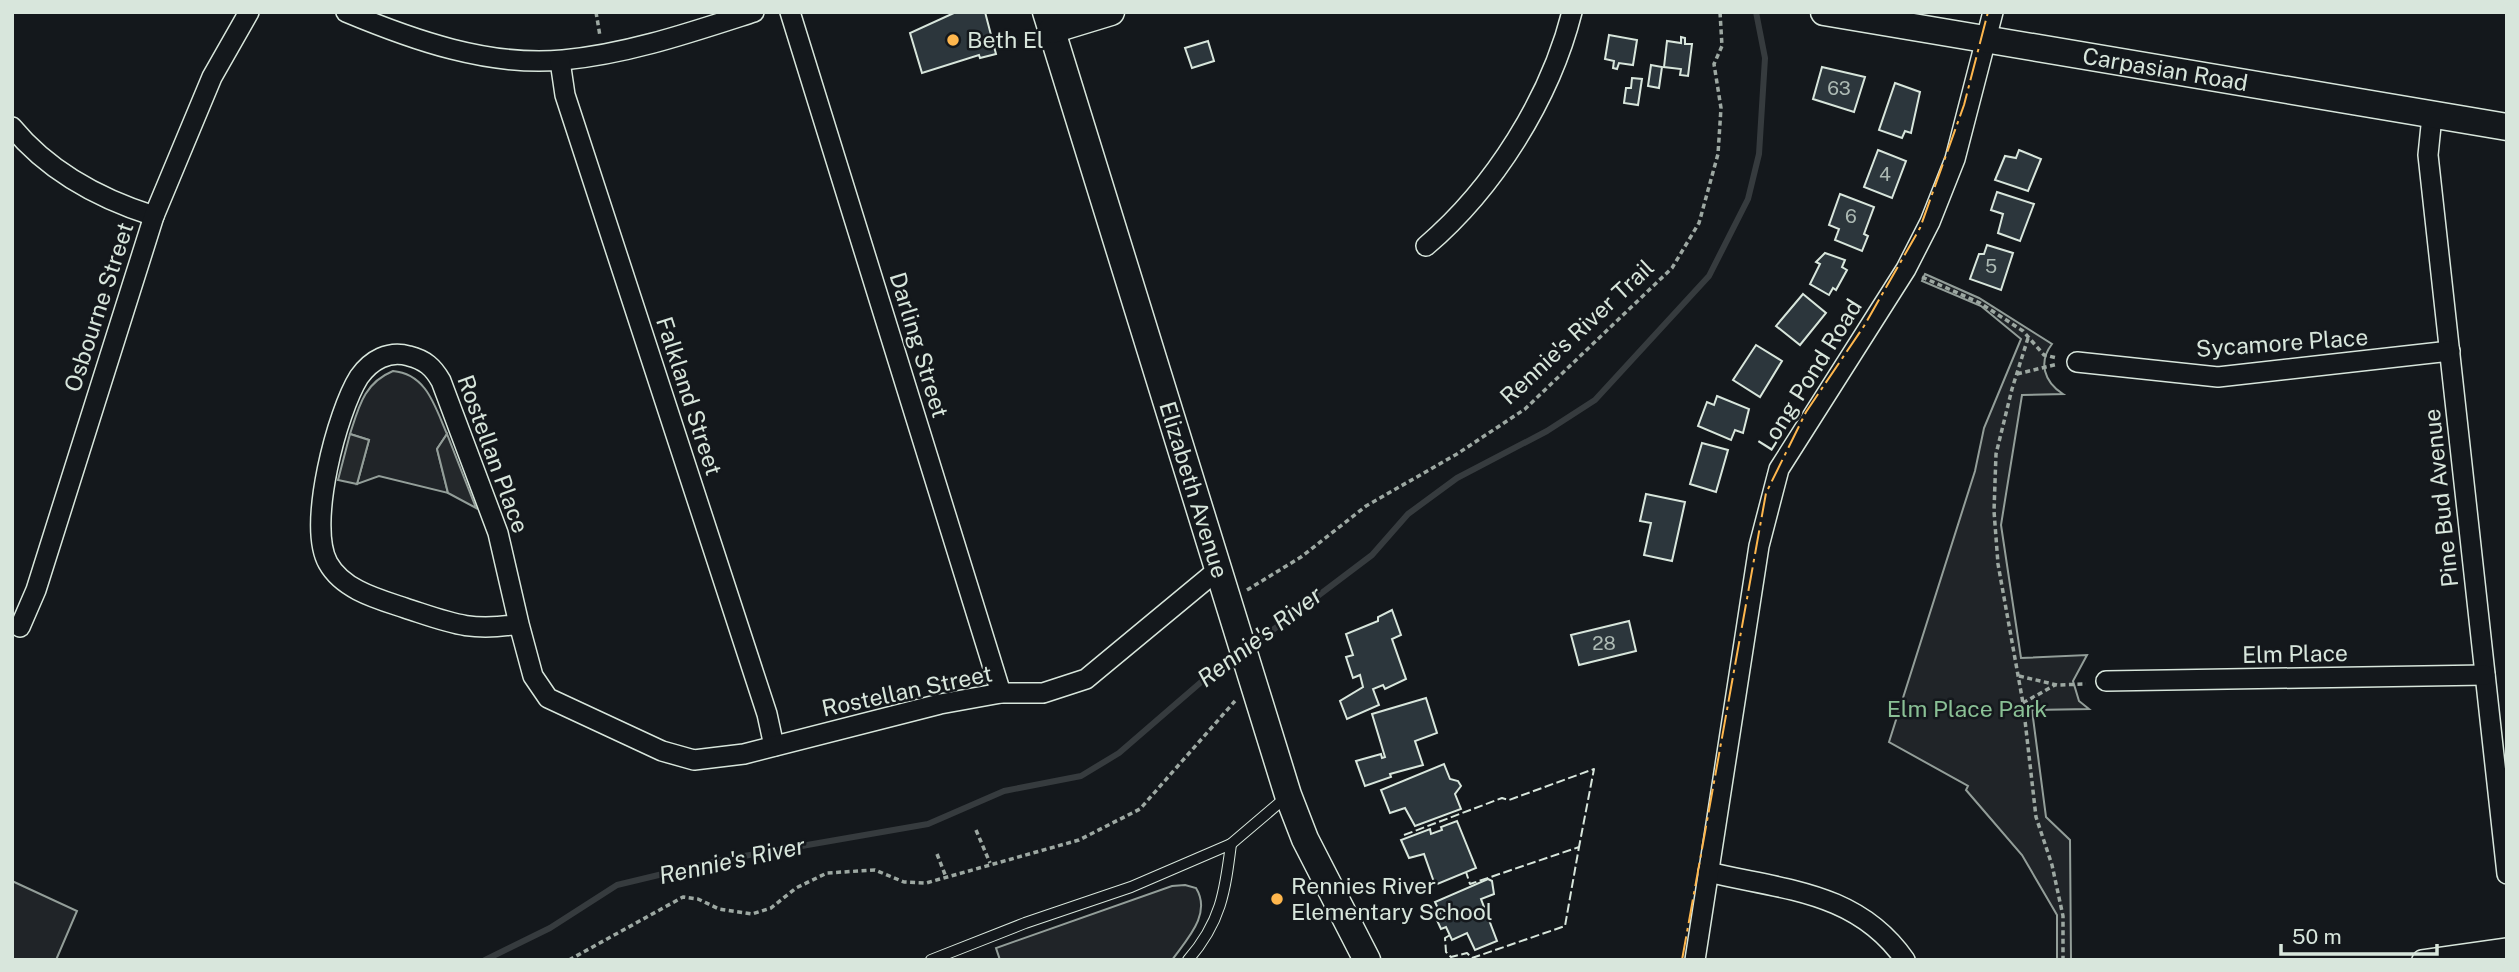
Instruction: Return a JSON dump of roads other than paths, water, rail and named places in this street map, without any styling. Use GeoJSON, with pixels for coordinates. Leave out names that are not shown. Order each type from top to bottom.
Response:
{"type":"FeatureCollection","features":[{"type":"Feature","properties":{"kind":"main road"},"geometry":{"type":"LineString","coordinates":[[1049,21],[1111,12]]}},
{"type":"Feature","properties":{"kind":"main road","name":"Carpasian Road"},"geometry":{"type":"LineString","coordinates":[[1824,12],[2432,117],[2507,127]]}},
{"type":"Feature","properties":{"kind":"main road","name":"Elizabeth Avenue"},"geometry":{"type":"LineString","coordinates":[[1049,21],[1289,795],[1305,839],[1367,960]]}},
{"type":"Feature","properties":{"kind":"street","name":"Osbourne Street"},"geometry":{"type":"LineString","coordinates":[[20,627],[36,590],[154,216],[212,77],[249,12]]}},
{"type":"Feature","properties":{"kind":"street"},"geometry":{"type":"LineString","coordinates":[[346,12],[397,34],[435,45],[520,60],[561,61],[667,39],[754,12]]}},
{"type":"Feature","properties":{"kind":"street","name":"Darling Street"},"geometry":{"type":"LineString","coordinates":[[790,12],[1002,693]]}},
{"type":"Feature","properties":{"kind":"street"},"geometry":{"type":"LineString","coordinates":[[1426,246],[1456,220],[1511,144],[1546,82],[1572,12]]}},
{"type":"Feature","properties":{"kind":"street","name":"Long Pond Road"},"geometry":{"type":"LineString","coordinates":[[1695,960],[1759,546],[1779,469],[1906,269],[1930,222],[1955,159],[1993,12]]}},
{"type":"Feature","properties":{"kind":"street","name":"Falkland Street"},"geometry":{"type":"LineString","coordinates":[[561,61],[565,95],[767,714],[774,746]]}},
{"type":"Feature","properties":{"kind":"street","name":"Pine Bud Avenue"},"geometry":{"type":"LineString","coordinates":[[2432,117],[2428,155],[2507,874]]}},
{"type":"Feature","properties":{"kind":"street"},"geometry":{"type":"LineString","coordinates":[[12,127],[28,146],[66,176],[115,202],[154,216]]}},
{"type":"Feature","properties":{"kind":"street","name":"Sycamore Place"},"geometry":{"type":"LineString","coordinates":[[2077,362],[2218,377],[2450,351]]}},
{"type":"Feature","properties":{"kind":"street","name":"Rostellan Place"},"geometry":{"type":"LineString","coordinates":[[519,624],[487,629],[466,628],[440,620],[357,590],[328,562],[321,515],[342,414],[359,377],[373,362],[388,354],[419,358],[432,367],[441,381],[494,520],[519,624],[538,688],[564,707],[662,751],[694,760],[718,760],[774,746]]}},
{"type":"Feature","properties":{"kind":"street","name":"Rostellan Street"},"geometry":{"type":"LineString","coordinates":[[774,746],[940,704],[1002,693],[1043,693],[1086,679],[1220,568]]}},
{"type":"Feature","properties":{"kind":"street","name":"Elm Place"},"geometry":{"type":"LineString","coordinates":[[2106,681],[2485,675]]}},
{"type":"Feature","properties":{"kind":"street"},"geometry":{"type":"LineString","coordinates":[[1708,872],[1848,907],[1889,939],[1905,960]]}},
{"type":"Feature","properties":{"kind":"street"},"geometry":{"type":"LineString","coordinates":[[2422,960],[2507,948]]}},
{"type":"Feature","properties":{"kind":"lane"},"geometry":{"type":"LineString","coordinates":[[931,960],[1131,887],[1231,844],[1289,795]]}},
{"type":"Feature","properties":{"kind":"lane"},"geometry":{"type":"LineString","coordinates":[[1188,960],[1205,941],[1223,902],[1231,844]]}},
{"type":"Feature","properties":{"kind":"waterway","name":"Rennie's River"},"geometry":{"type":"LineString","coordinates":[[1249,643],[1270,632],[1372,555],[1408,514],[1457,478],[1547,431],[1595,400],[1709,276],[1748,199],[1759,154],[1765,58],[1756,12]]}},
{"type":"Feature","properties":{"kind":"waterway","name":"Rennie's River"},"geometry":{"type":"LineString","coordinates":[[485,960],[550,928],[617,885],[721,860],[928,824],[1004,791],[1081,776],[1119,753],[1237,651]]}},
{"type":"Feature","properties":{"kind":"place","name":"Beth El"},"geometry":{"type":"Point","coordinates":[953,40]}},
{"type":"Feature","properties":{"kind":"place","name":"Rennies River Elementary School"},"geometry":{"type":"Point","coordinates":[1277,899]}},
{"type":"Feature","properties":{"kind":"park label","name":"Elm Place Park"},"geometry":{"type":"Point","coordinates":[1967,709]}}]}
